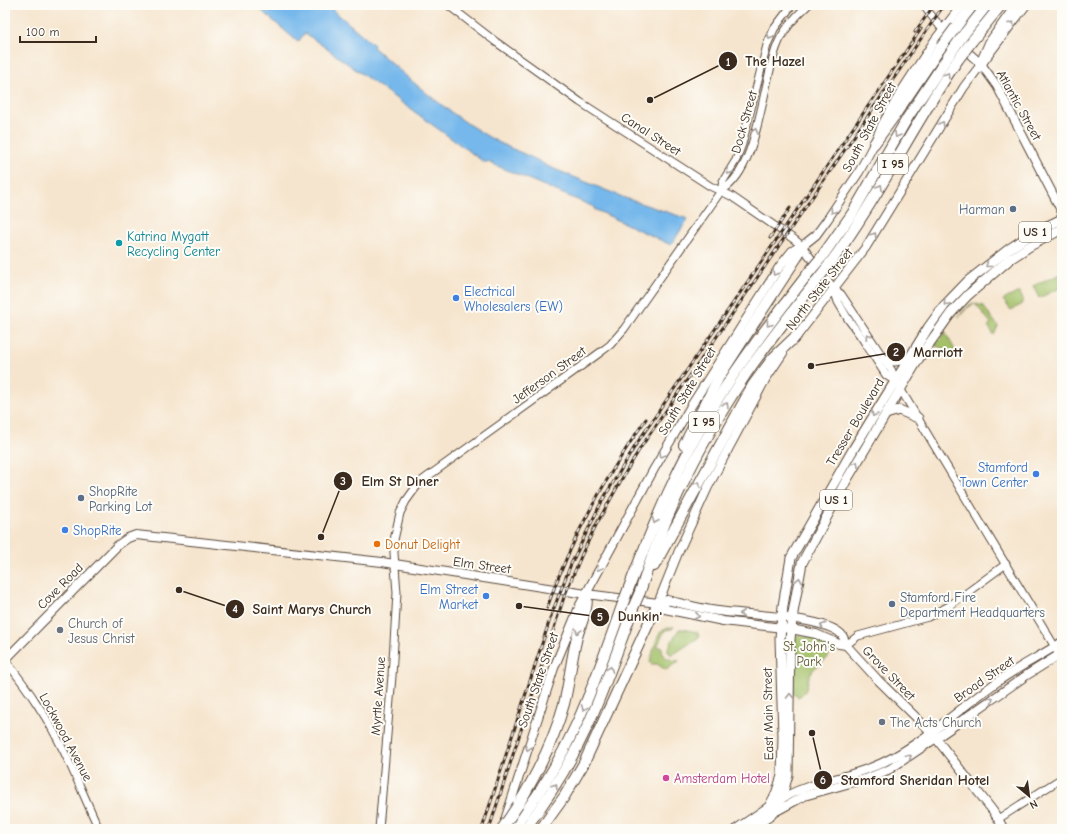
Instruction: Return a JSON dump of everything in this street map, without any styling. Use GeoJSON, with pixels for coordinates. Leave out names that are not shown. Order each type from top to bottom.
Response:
{"type":"FeatureCollection","features":[{"type":"Feature","properties":{"kind":"highway"},"geometry":{"type":"LineString","coordinates":[[874,144],[941,47],[973,5]]}},
{"type":"Feature","properties":{"kind":"highway","name":"I 95"},"geometry":{"type":"LineString","coordinates":[[512,829],[556,765],[576,727],[593,688],[628,590],[664,500],[689,450],[726,386],[769,324],[821,258],[852,214],[908,117],[968,38],[987,5]]}},
{"type":"Feature","properties":{"kind":"highway","name":"I 95"},"geometry":{"type":"LineString","coordinates":[[968,38],[1001,5]]}},
{"type":"Feature","properties":{"kind":"highway"},"geometry":{"type":"LineString","coordinates":[[981,64],[990,43],[1017,5]]}},
{"type":"Feature","properties":{"kind":"highway","name":"I 95"},"geometry":{"type":"LineString","coordinates":[[524,829],[525,812],[562,775],[587,726],[667,519],[707,436],[753,364],[828,266],[861,218],[953,58]]}},
{"type":"Feature","properties":{"kind":"highway"},"geometry":{"type":"LineString","coordinates":[[664,500],[679,455],[712,389],[797,257],[802,246]]}},
{"type":"Feature","properties":{"kind":"highway"},"geometry":{"type":"LineString","coordinates":[[640,592],[753,385],[774,358],[796,336]]}},
{"type":"Feature","properties":{"kind":"highway"},"geometry":{"type":"LineString","coordinates":[[502,829],[525,812],[560,716],[567,691],[576,640],[587,604],[586,594]]}},
{"type":"Feature","properties":{"kind":"highway"},"geometry":{"type":"LineString","coordinates":[[542,828],[564,797],[584,763],[661,603]]}},
{"type":"Feature","properties":{"kind":"main road","name":"South State Street"},"geometry":{"type":"LineString","coordinates":[[502,829],[560,651],[580,605],[600,566],[654,469],[707,379],[780,266],[792,251],[802,246],[816,235],[825,224],[859,172],[874,144],[882,124],[900,92],[962,5]]}},
{"type":"Feature","properties":{"kind":"main road","name":"North State Street"},"geometry":{"type":"LineString","coordinates":[[661,603],[685,536],[711,482],[765,380],[796,336],[871,240],[960,93],[1026,5]]}},
{"type":"Feature","properties":{"kind":"main road","name":"Atlantic Street"},"geometry":{"type":"LineString","coordinates":[[943,30],[981,64],[997,86],[1062,212]]}},
{"type":"Feature","properties":{"kind":"main road","name":"Tresser Boulevard"},"geometry":{"type":"LineString","coordinates":[[780,628],[791,558],[854,448],[938,313],[968,281],[1022,240],[1062,218]]}},
{"type":"Feature","properties":{"kind":"main road","name":"Tresser Boulevard"},"geometry":{"type":"LineString","coordinates":[[791,629],[802,563],[846,481],[931,339],[951,313],[968,295],[1020,252],[1062,229]]}},
{"type":"Feature","properties":{"kind":"main road"},"geometry":{"type":"LineString","coordinates":[[884,359],[895,361],[909,358]]}},
{"type":"Feature","properties":{"kind":"main road"},"geometry":{"type":"LineString","coordinates":[[886,414],[899,410],[905,411],[918,418]]}},
{"type":"Feature","properties":{"kind":"main road","name":"Elm Street"},"geometry":{"type":"LineString","coordinates":[[136,535],[396,564],[586,594],[661,603]]}},
{"type":"Feature","properties":{"kind":"main road","name":"Cove Road"},"geometry":{"type":"LineString","coordinates":[[5,660],[114,549],[128,538],[136,535]]}},
{"type":"Feature","properties":{"kind":"main road","name":"Grove Street"},"geometry":{"type":"LineString","coordinates":[[846,645],[839,644],[816,634],[791,629],[723,621],[666,609],[661,603],[667,600],[717,611],[792,618],[818,624],[841,633],[846,645],[878,680],[934,735],[1004,829]]}},
{"type":"Feature","properties":{"kind":"main road","name":"East Main Street"},"geometry":{"type":"LineString","coordinates":[[737,829],[770,811],[782,776],[783,736],[780,628]]}},
{"type":"Feature","properties":{"kind":"main road","name":"East Main Street"},"geometry":{"type":"LineString","coordinates":[[751,829],[781,799],[788,775],[791,629]]}},
{"type":"Feature","properties":{"kind":"main road","name":"Broad Street"},"geometry":{"type":"LineString","coordinates":[[781,799],[800,790],[876,766],[934,735],[998,681],[1059,644]]}},
{"type":"Feature","properties":{"kind":"main road","name":"Broad Street"},"geometry":{"type":"LineString","coordinates":[[770,811],[808,795],[868,778],[885,771],[934,735],[1027,675],[1061,657]]}},
{"type":"Feature","properties":{"kind":"street","name":"Canal Street"},"geometry":{"type":"LineString","coordinates":[[448,5],[576,100],[704,182],[731,196],[781,229],[802,246],[834,289]]}},
{"type":"Feature","properties":{"kind":"street","name":"Dock Street"},"geometry":{"type":"LineString","coordinates":[[721,191],[723,182],[736,160],[742,144],[766,45],[774,30],[792,5]]}},
{"type":"Feature","properties":{"kind":"street","name":"Dock Street"},"geometry":{"type":"LineString","coordinates":[[721,191],[732,183],[748,156],[763,103],[774,55],[780,39],[791,23],[808,5]]}},
{"type":"Feature","properties":{"kind":"street","name":"Atlantic Street"},"geometry":{"type":"LineString","coordinates":[[923,5],[943,30]]}},
{"type":"Feature","properties":{"kind":"street","name":"Jefferson Street"},"geometry":{"type":"LineString","coordinates":[[396,564],[394,540],[400,513],[406,501],[419,483],[610,345],[624,329],[721,191]]}},
{"type":"Feature","properties":{"kind":"street"},"geometry":{"type":"LineString","coordinates":[[834,289],[842,295],[884,359],[892,372],[895,381],[1006,564],[1059,644],[1061,657]]}},
{"type":"Feature","properties":{"kind":"street"},"geometry":{"type":"LineString","coordinates":[[834,289],[838,302],[848,319],[886,375],[895,381]]}},
{"type":"Feature","properties":{"kind":"street","name":"Myrtle Avenue"},"geometry":{"type":"LineString","coordinates":[[379,829],[392,676],[397,593],[396,564]]}},
{"type":"Feature","properties":{"kind":"street"},"geometry":{"type":"LineString","coordinates":[[846,645],[858,636],[928,617],[949,606],[1006,564]]}},
{"type":"Feature","properties":{"kind":"street","name":"Lockwood Avenue"},"geometry":{"type":"LineString","coordinates":[[5,660],[40,708],[69,763],[99,829]]}},
{"type":"Feature","properties":{"kind":"street"},"geometry":{"type":"LineString","coordinates":[[998,819],[1062,778]]}},
{"type":"Feature","properties":{"kind":"green space"},"geometry":{"type":"Polygon","coordinates":[[[1060,273],[1062,277],[1062,287],[1039,298],[1033,286],[1060,273]]]}},
{"type":"Feature","properties":{"kind":"green space"},"geometry":{"type":"Polygon","coordinates":[[[1019,292],[1023,299],[1021,305],[1011,310],[1003,300],[1019,292]]]}},
{"type":"Feature","properties":{"kind":"green space"},"geometry":{"type":"Polygon","coordinates":[[[973,303],[983,306],[998,326],[994,335],[988,326],[991,323],[976,305],[974,304],[967,308],[973,303]]]}},
{"type":"Feature","properties":{"kind":"green space"},"geometry":{"type":"Polygon","coordinates":[[[945,332],[955,350],[951,355],[940,347],[935,346],[945,332]]]}},
{"type":"Feature","properties":{"kind":"green space"},"geometry":{"type":"Polygon","coordinates":[[[673,626],[674,627],[672,629],[665,630],[657,647],[662,647],[664,656],[671,660],[679,661],[666,670],[657,664],[651,664],[650,662],[659,634],[664,629],[671,628],[673,626]]]}},
{"type":"Feature","properties":{"kind":"green space"},"geometry":{"type":"Polygon","coordinates":[[[679,629],[697,632],[699,636],[674,654],[670,654],[668,652],[668,648],[679,629]]]}},
{"type":"Feature","properties":{"kind":"green space","name":"St. John's Park"},"geometry":{"type":"Polygon","coordinates":[[[798,635],[823,641],[830,647],[832,652],[813,670],[809,677],[805,692],[798,697],[796,694],[793,694],[794,638],[798,635]]]}},
{"type":"Feature","properties":{"kind":"water"},"geometry":{"type":"Polygon","coordinates":[[[255,5],[327,5],[374,45],[373,47],[399,70],[469,125],[504,145],[547,166],[625,198],[688,219],[671,245],[594,209],[594,207],[488,162],[484,162],[305,33],[298,42],[255,5]]]}},
{"type":"Feature","properties":{"kind":"railway"},"geometry":{"type":"LineString","coordinates":[[915,32],[934,5]]}},
{"type":"Feature","properties":{"kind":"railway"},"geometry":{"type":"LineString","coordinates":[[489,829],[564,597],[596,525],[641,447],[944,5]]}},
{"type":"Feature","properties":{"kind":"railway"},"geometry":{"type":"LineString","coordinates":[[482,829],[552,613],[571,564],[602,501],[637,443],[921,29]]}},
{"type":"Feature","properties":{"kind":"railway"},"geometry":{"type":"LineString","coordinates":[[770,238],[790,208]]}},
{"type":"Feature","properties":{"kind":"railway"},"geometry":{"type":"LineString","coordinates":[[547,608],[566,558],[590,510],[616,464],[646,419]]}},
{"type":"Feature","properties":{"kind":"place","name":"The Hazel"},"geometry":{"type":"Point","coordinates":[650,100]}},
{"type":"Feature","properties":{"kind":"place","name":"Harman"},"geometry":{"type":"Point","coordinates":[1013,209]}},
{"type":"Feature","properties":{"kind":"place","name":"Katrina Mygatt Recycling Center"},"geometry":{"type":"Point","coordinates":[119,243]}},
{"type":"Feature","properties":{"kind":"place","name":"Electrical Wholesalers (EW)"},"geometry":{"type":"Point","coordinates":[456,298]}},
{"type":"Feature","properties":{"kind":"place","name":"Marriott"},"geometry":{"type":"Point","coordinates":[811,366]}},
{"type":"Feature","properties":{"kind":"place","name":"Stamford Town Center"},"geometry":{"type":"Point","coordinates":[1036,474]}},
{"type":"Feature","properties":{"kind":"place","name":"ShopRite Parking Lot"},"geometry":{"type":"Point","coordinates":[81,498]}},
{"type":"Feature","properties":{"kind":"place","name":"ShopRite"},"geometry":{"type":"Point","coordinates":[65,530]}},
{"type":"Feature","properties":{"kind":"place","name":"Elm St Diner"},"geometry":{"type":"Point","coordinates":[321,537]}},
{"type":"Feature","properties":{"kind":"place","name":"Donut Delight"},"geometry":{"type":"Point","coordinates":[377,544]}},
{"type":"Feature","properties":{"kind":"place","name":"Saint Marys Church"},"geometry":{"type":"Point","coordinates":[179,590]}},
{"type":"Feature","properties":{"kind":"place","name":"Elm Street Market"},"geometry":{"type":"Point","coordinates":[486,596]}},
{"type":"Feature","properties":{"kind":"place","name":"Stamford Fire Department Headquarters"},"geometry":{"type":"Point","coordinates":[892,604]}},
{"type":"Feature","properties":{"kind":"place","name":"Dunkin'"},"geometry":{"type":"Point","coordinates":[519,606]}},
{"type":"Feature","properties":{"kind":"place","name":"Church of Jesus Christ"},"geometry":{"type":"Point","coordinates":[60,630]}},
{"type":"Feature","properties":{"kind":"place","name":"The Acts Church"},"geometry":{"type":"Point","coordinates":[882,722]}},
{"type":"Feature","properties":{"kind":"place","name":"Stamford Sheridan Hotel"},"geometry":{"type":"Point","coordinates":[812,733]}},
{"type":"Feature","properties":{"kind":"place","name":"Amsterdam Hotel"},"geometry":{"type":"Point","coordinates":[666,778]}}]}
